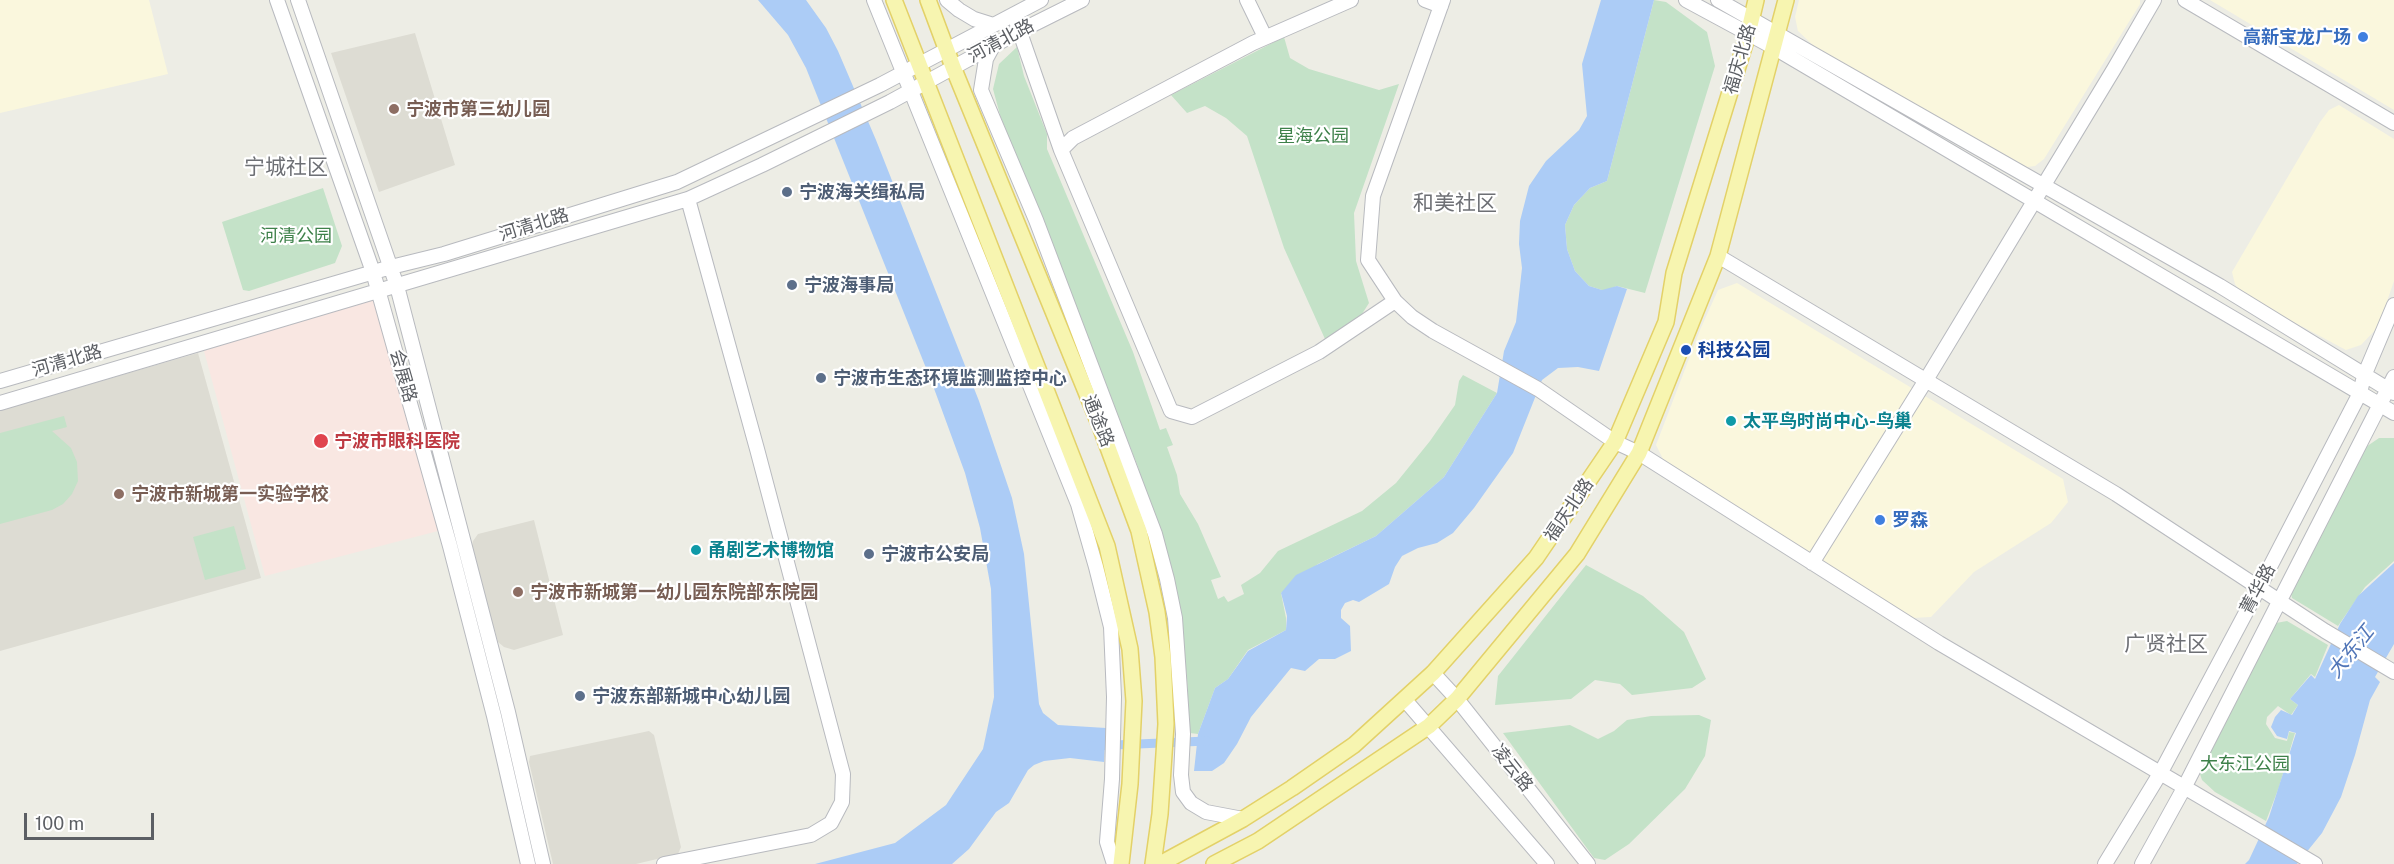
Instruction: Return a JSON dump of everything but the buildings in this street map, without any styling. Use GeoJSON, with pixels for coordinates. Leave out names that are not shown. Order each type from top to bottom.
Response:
{"type":"FeatureCollection","features":[{"type":"Feature","properties":{"kind":"main road","name":"通途路"},"geometry":{"type":"LineString","coordinates":[[894,0],[1107,546],[1130,649],[1134,729],[1121,864]]}},
{"type":"Feature","properties":{"kind":"main road","name":"通途路"},"geometry":{"type":"LineString","coordinates":[[928,0],[953,67],[1096,415],[1139,531],[1156,612],[1162,657],[1166,724],[1163,779],[1153,864]]}},
{"type":"Feature","properties":{"kind":"main road","name":"福庆北路"},"geometry":{"type":"LineString","coordinates":[[1160,864],[1243,819],[1354,745],[1433,673],[1536,558],[1615,442],[1666,322],[1674,273],[1750,27],[1756,0]]}},
{"type":"Feature","properties":{"kind":"main road","name":"福庆北路"},"geometry":{"type":"LineString","coordinates":[[1214,864],[1258,841],[1429,726],[1457,699],[1577,554],[1639,453],[1718,256],[1786,0]]}},
{"type":"Feature","properties":{"kind":"street","name":"会展路"},"geometry":{"type":"LineString","coordinates":[[277,0],[373,272],[453,557],[494,716],[528,864]]}},
{"type":"Feature","properties":{"kind":"street","name":"会展路"},"geometry":{"type":"LineString","coordinates":[[298,0],[398,286],[508,712],[543,864]]}},
{"type":"Feature","properties":{"kind":"street"},"geometry":{"type":"LineString","coordinates":[[874,0],[1078,504],[1111,627],[1114,728],[1107,842],[1114,864]]}},
{"type":"Feature","properties":{"kind":"street"},"geometry":{"type":"LineString","coordinates":[[947,0],[967,15],[993,25]]}},
{"type":"Feature","properties":{"kind":"street","name":"河清北路"},"geometry":{"type":"LineString","coordinates":[[0,381],[373,272],[444,254],[677,182],[880,86],[947,48],[1041,0]]}},
{"type":"Feature","properties":{"kind":"street","name":"河清北路"},"geometry":{"type":"LineString","coordinates":[[0,404],[688,199],[890,102],[994,44],[1082,0]]}},
{"type":"Feature","properties":{"kind":"street"},"geometry":{"type":"LineString","coordinates":[[1247,0],[1265,37]]}},
{"type":"Feature","properties":{"kind":"street"},"geometry":{"type":"LineString","coordinates":[[1061,150],[1073,138],[1265,37],[1351,0]]}},
{"type":"Feature","properties":{"kind":"street"},"geometry":{"type":"LineString","coordinates":[[1425,0],[1442,3],[1373,196],[1368,260],[1395,301],[1412,317],[1433,331],[1539,389],[1615,442],[1639,453],[1939,643],[2310,861]]}},
{"type":"Feature","properties":{"kind":"street"},"geometry":{"type":"LineString","coordinates":[[1686,0],[1750,27],[2044,185],[2220,286],[2364,376],[2392,387],[2380,405],[2184,788],[2142,864]]}},
{"type":"Feature","properties":{"kind":"street"},"geometry":{"type":"LineString","coordinates":[[1718,0],[1750,27]]}},
{"type":"Feature","properties":{"kind":"street"},"geometry":{"type":"LineString","coordinates":[[1812,563],[1926,380],[2154,0]]}},
{"type":"Feature","properties":{"kind":"street"},"geometry":{"type":"LineString","coordinates":[[2185,0],[2394,123]]}},
{"type":"Feature","properties":{"kind":"street"},"geometry":{"type":"LineString","coordinates":[[1014,14],[1061,150],[1171,411],[1192,417],[1319,352],[1395,301]]}},
{"type":"Feature","properties":{"kind":"street"},"geometry":{"type":"LineString","coordinates":[[1775,40],[2034,202],[2394,413]]}},
{"type":"Feature","properties":{"kind":"street"},"geometry":{"type":"LineString","coordinates":[[994,44],[986,59],[981,90],[1036,220],[1158,545],[1175,618],[1183,734],[1181,775],[1183,792],[1191,803],[1206,812],[1243,819]]}},
{"type":"Feature","properties":{"kind":"street"},"geometry":{"type":"LineString","coordinates":[[664,864],[811,835],[831,823],[842,802],[843,774],[688,199]]}},
{"type":"Feature","properties":{"kind":"street"},"geometry":{"type":"LineString","coordinates":[[1718,256],[2107,489],[2325,631],[2394,672]]}},
{"type":"Feature","properties":{"kind":"street","name":"菁华路"},"geometry":{"type":"LineString","coordinates":[[2105,864],[2161,772],[2360,393],[2364,376],[2394,305]]}},
{"type":"Feature","properties":{"kind":"street","name":"凌云路"},"geometry":{"type":"LineString","coordinates":[[1433,673],[1457,699],[1588,864]]}},
{"type":"Feature","properties":{"kind":"street","name":"凌云路"},"geometry":{"type":"LineString","coordinates":[[1405,700],[1547,864]]}},
{"type":"Feature","properties":{"kind":"shaded area"},"geometry":{"type":"Polygon","coordinates":[[[0,0],[149,0],[168,74],[0,113],[0,0]]]}},
{"type":"Feature","properties":{"kind":"shaded area"},"geometry":{"type":"Polygon","coordinates":[[[1799,0],[2140,0],[2140,4],[2044,159],[2035,166],[2027,167],[1817,49],[1798,31],[1795,17],[1799,0]]]}},
{"type":"Feature","properties":{"kind":"shaded area"},"geometry":{"type":"Polygon","coordinates":[[[2210,0],[2394,0],[2394,110],[2210,0]]]}},
{"type":"Feature","properties":{"kind":"shaded area","name":"宁波市第三幼儿园"},"geometry":{"type":"Polygon","coordinates":[[[415,33],[455,165],[379,192],[331,53],[415,33]]]}},
{"type":"Feature","properties":{"kind":"shaded area"},"geometry":{"type":"Polygon","coordinates":[[[2339,105],[2394,139],[2394,281],[2378,327],[2361,345],[2346,350],[2243,295],[2235,284],[2232,272],[2320,122],[2329,110],[2339,105]]]}},
{"type":"Feature","properties":{"kind":"shaded area"},"geometry":{"type":"Polygon","coordinates":[[[1737,283],[2063,479],[2068,502],[2051,523],[1974,572],[1931,617],[1912,618],[1663,459],[1656,445],[1700,330],[1718,290],[1737,283]]]}},
{"type":"Feature","properties":{"kind":"shaded area","name":"宁波市眼科医院"},"geometry":{"type":"Polygon","coordinates":[[[375,300],[438,531],[265,576],[204,351],[266,330],[375,300]]]}},
{"type":"Feature","properties":{"kind":"shaded area","name":"宁波市新城第一实验学校"},"geometry":{"type":"Polygon","coordinates":[[[198,353],[261,578],[0,651],[0,410],[198,353]]]}},
{"type":"Feature","properties":{"kind":"shaded area","name":"宁波市新城第一幼儿园东院部东院园"},"geometry":{"type":"Polygon","coordinates":[[[534,520],[563,635],[514,650],[498,642],[471,550],[478,534],[534,520]]]}},
{"type":"Feature","properties":{"kind":"shaded area","name":"宁波东部新城中心幼儿园"},"geometry":{"type":"Polygon","coordinates":[[[649,731],[654,735],[681,847],[678,854],[636,864],[553,864],[529,762],[530,756],[649,731]]]}},
{"type":"Feature","properties":{"kind":"green space"},"geometry":{"type":"Polygon","coordinates":[[[1654,0],[1666,2],[1707,32],[1715,66],[1645,293],[1617,286],[1605,291],[1589,286],[1575,271],[1567,249],[1565,225],[1574,205],[1590,188],[1607,181],[1654,0]]]}},
{"type":"Feature","properties":{"kind":"green space","name":"星海公园"},"geometry":{"type":"Polygon","coordinates":[[[1284,37],[1290,58],[1309,69],[1379,90],[1399,84],[1354,213],[1356,261],[1369,303],[1355,325],[1325,339],[1284,248],[1247,136],[1226,118],[1205,106],[1187,113],[1171,95],[1284,37]]]}},
{"type":"Feature","properties":{"kind":"green space"},"geometry":{"type":"Polygon","coordinates":[[[1017,47],[1024,76],[1047,134],[1047,149],[1133,352],[1160,430],[1166,428],[1173,445],[1167,447],[1177,475],[1180,494],[1198,524],[1221,577],[1211,580],[1218,599],[1224,596],[1228,602],[1244,594],[1241,585],[1260,573],[1278,551],[1362,511],[1396,483],[1455,405],[1459,381],[1463,375],[1497,393],[1444,477],[1376,536],[1318,564],[1281,593],[1286,630],[1248,650],[1228,679],[1215,688],[1198,734],[1190,733],[1187,678],[1179,613],[1138,467],[1000,115],[993,89],[999,64],[1017,47]]]}},
{"type":"Feature","properties":{"kind":"green space","name":"河清公园"},"geometry":{"type":"Polygon","coordinates":[[[323,188],[342,246],[335,263],[249,291],[243,290],[222,222],[323,188]]]}},
{"type":"Feature","properties":{"kind":"green space"},"geometry":{"type":"Polygon","coordinates":[[[64,416],[67,427],[52,431],[71,448],[77,462],[78,481],[72,494],[63,504],[52,510],[0,524],[0,433],[64,416]]]}},
{"type":"Feature","properties":{"kind":"green space"},"geometry":{"type":"Polygon","coordinates":[[[2379,438],[2394,438],[2394,561],[2365,587],[2338,626],[2292,598],[2290,590],[2363,449],[2379,438]]]}},
{"type":"Feature","properties":{"kind":"green space"},"geometry":{"type":"Polygon","coordinates":[[[234,526],[246,569],[205,580],[193,537],[234,526]]]}},
{"type":"Feature","properties":{"kind":"green space"},"geometry":{"type":"Polygon","coordinates":[[[1586,565],[1643,596],[1684,632],[1706,679],[1692,688],[1632,695],[1620,684],[1595,680],[1571,699],[1495,705],[1498,676],[1586,565]]]}},
{"type":"Feature","properties":{"kind":"green space","name":"大东江公园"},"geometry":{"type":"Polygon","coordinates":[[[2287,621],[2328,645],[2315,677],[2311,674],[2290,699],[2298,705],[2291,715],[2278,706],[2267,717],[2266,724],[2275,738],[2287,741],[2289,732],[2295,733],[2266,821],[2215,792],[2202,780],[2198,768],[2269,630],[2276,623],[2287,621]]]}},
{"type":"Feature","properties":{"kind":"green space"},"geometry":{"type":"Polygon","coordinates":[[[1699,715],[1711,720],[1705,756],[1685,789],[1629,844],[1605,860],[1594,858],[1503,733],[1570,725],[1598,739],[1614,731],[1627,720],[1651,716],[1699,715]]]}},
{"type":"Feature","properties":{"kind":"water"},"geometry":{"type":"Polygon","coordinates":[[[758,0],[806,0],[826,28],[838,51],[876,140],[979,401],[1012,498],[1024,554],[1039,704],[1043,713],[1058,725],[1106,728],[1104,762],[1070,758],[1044,761],[1034,765],[1028,770],[1009,803],[996,812],[969,849],[952,864],[815,864],[895,843],[946,805],[983,749],[994,697],[991,589],[980,528],[965,473],[932,383],[806,68],[788,35],[758,0]]]}},
{"type":"Feature","properties":{"kind":"water"},"geometry":{"type":"Polygon","coordinates":[[[1601,0],[1654,0],[1607,181],[1590,188],[1574,205],[1565,225],[1567,249],[1575,271],[1589,286],[1602,290],[1617,286],[1627,289],[1599,371],[1578,367],[1558,368],[1542,380],[1513,453],[1453,533],[1437,543],[1418,548],[1402,556],[1389,584],[1359,602],[1353,600],[1345,603],[1341,610],[1341,618],[1350,626],[1351,651],[1335,659],[1319,659],[1305,671],[1291,668],[1251,717],[1224,763],[1212,771],[1194,771],[1198,734],[1215,688],[1228,679],[1248,651],[1286,630],[1287,616],[1281,593],[1296,575],[1376,536],[1444,477],[1497,393],[1504,351],[1516,322],[1522,268],[1519,244],[1520,221],[1529,186],[1546,161],[1579,130],[1587,116],[1582,64],[1601,0]]]}},
{"type":"Feature","properties":{"kind":"water","name":"大东江"},"geometry":{"type":"Polygon","coordinates":[[[2394,563],[2394,644],[2375,677],[2380,682],[2370,700],[2341,797],[2322,833],[2297,864],[2245,864],[2269,817],[2296,733],[2289,731],[2287,739],[2277,736],[2271,727],[2275,717],[2281,710],[2292,715],[2298,705],[2290,699],[2311,675],[2315,679],[2340,624],[2358,596],[2394,563]]]}},
{"type":"Feature","properties":{"kind":"waterway"},"geometry":{"type":"LineString","coordinates":[[1092,746],[1207,741]]}},
{"type":"Feature","properties":{"kind":"place","name":"高新宝龙广场"},"geometry":{"type":"Point","coordinates":[2363,37]}},
{"type":"Feature","properties":{"kind":"place","name":"宁波市第三幼儿园"},"geometry":{"type":"Point","coordinates":[394,109]}},
{"type":"Feature","properties":{"kind":"place","name":"宁波海关缉私局"},"geometry":{"type":"Point","coordinates":[787,192]}},
{"type":"Feature","properties":{"kind":"place","name":"宁波海事局"},"geometry":{"type":"Point","coordinates":[792,285]}},
{"type":"Feature","properties":{"kind":"place","name":"科技公园"},"geometry":{"type":"Point","coordinates":[1686,350]}},
{"type":"Feature","properties":{"kind":"place","name":"宁波市生态环境监测监控中心"},"geometry":{"type":"Point","coordinates":[821,378]}},
{"type":"Feature","properties":{"kind":"place","name":"太平鸟时尚中心-鸟巢"},"geometry":{"type":"Point","coordinates":[1731,421]}},
{"type":"Feature","properties":{"kind":"place","name":"宁波市眼科医院"},"geometry":{"type":"Point","coordinates":[321,441]}},
{"type":"Feature","properties":{"kind":"place","name":"宁波市新城第一实验学校"},"geometry":{"type":"Point","coordinates":[119,494]}},
{"type":"Feature","properties":{"kind":"place","name":"罗森"},"geometry":{"type":"Point","coordinates":[1880,520]}},
{"type":"Feature","properties":{"kind":"place","name":"甬剧艺术博物馆"},"geometry":{"type":"Point","coordinates":[696,550]}},
{"type":"Feature","properties":{"kind":"place","name":"宁波市公安局"},"geometry":{"type":"Point","coordinates":[869,554]}},
{"type":"Feature","properties":{"kind":"place","name":"宁波市新城第一幼儿园东院部东院园"},"geometry":{"type":"Point","coordinates":[518,592]}},
{"type":"Feature","properties":{"kind":"place","name":"宁波东部新城中心幼儿园"},"geometry":{"type":"Point","coordinates":[580,696]}},
{"type":"Feature","properties":{"kind":"district","name":"宁城社区"},"geometry":{"type":"Point","coordinates":[286,168]}},
{"type":"Feature","properties":{"kind":"district","name":"和美社区"},"geometry":{"type":"Point","coordinates":[1455,204]}},
{"type":"Feature","properties":{"kind":"district","name":"广贤社区"},"geometry":{"type":"Point","coordinates":[2166,645]}}]}
